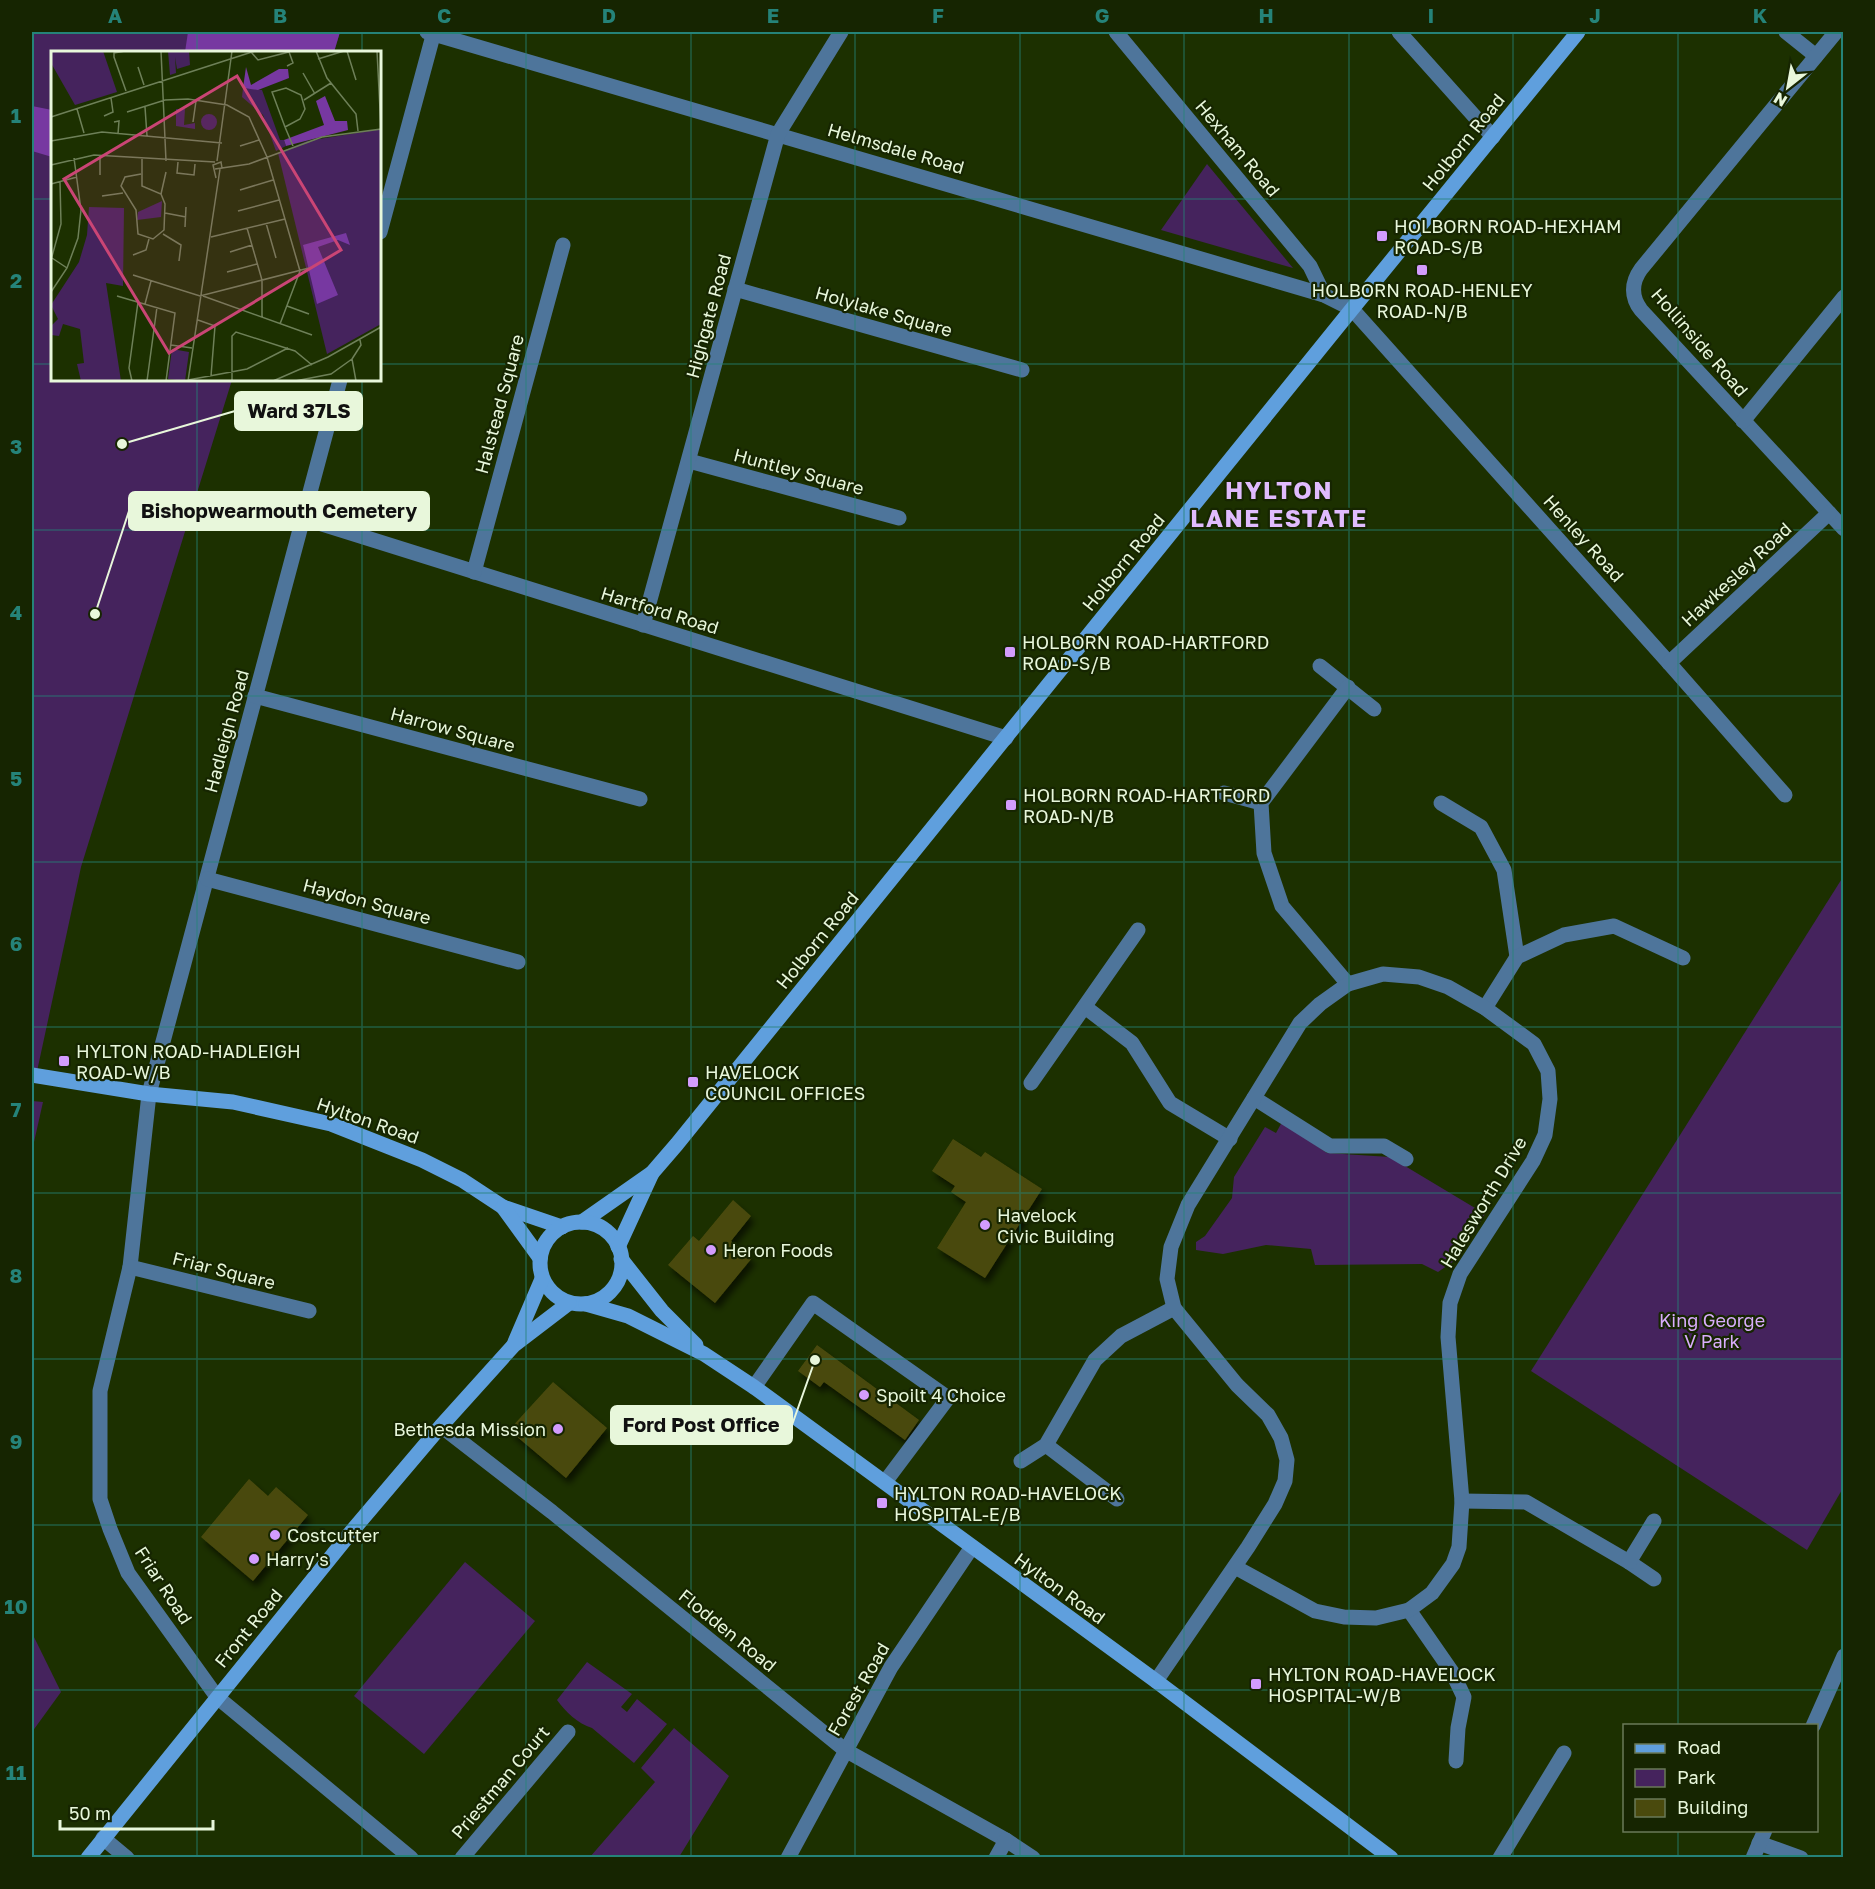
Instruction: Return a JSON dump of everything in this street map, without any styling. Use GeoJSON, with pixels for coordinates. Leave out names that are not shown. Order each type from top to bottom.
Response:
{"type":"FeatureCollection","features":[{"type":"Feature","properties":{"kind":"main road","name":"Holborn Road"},"geometry":{"type":"LineString","coordinates":[[582,1222],[652,1173],[1578,32]]}},
{"type":"Feature","properties":{"kind":"main road","name":"Hylton Road"},"geometry":{"type":"LineString","coordinates":[[32,1075],[149,1094],[233,1102],[331,1124],[422,1160],[462,1180],[503,1207],[562,1227]]}},
{"type":"Feature","properties":{"kind":"main road","name":"Holborn Road"},"geometry":{"type":"LineString","coordinates":[[620,1253],[652,1173]]}},
{"type":"Feature","properties":{"kind":"main road","name":"Hylton Road"},"geometry":{"type":"LineString","coordinates":[[503,1207],[540,1258]]}},
{"type":"Feature","properties":{"kind":"main road"},"geometry":{"type":"LineString","coordinates":[[582,1222],[597,1226],[610,1234],[620,1253],[620,1275],[613,1289],[601,1299],[586,1304],[569,1303],[553,1294],[542,1279],[540,1258],[543,1245],[551,1234],[562,1227],[582,1222]]}},
{"type":"Feature","properties":{"kind":"main road","name":"Hylton Road"},"geometry":{"type":"LineString","coordinates":[[620,1253],[662,1311],[704,1354]]}},
{"type":"Feature","properties":{"kind":"main road","name":"Front Road"},"geometry":{"type":"LineString","coordinates":[[514,1345],[542,1279]]}},
{"type":"Feature","properties":{"kind":"main road","name":"Front Road"},"geometry":{"type":"LineString","coordinates":[[88,1857],[345,1540],[441,1426],[514,1345],[569,1303]]}},
{"type":"Feature","properties":{"kind":"main road","name":"Hylton Road"},"geometry":{"type":"LineString","coordinates":[[586,1304],[628,1316],[704,1354],[754,1387],[1156,1681],[1391,1857]]}},
{"type":"Feature","properties":{"kind":"street","name":"Helmsdale Road"},"geometry":{"type":"LineString","coordinates":[[432,32],[1324,295],[1352,309]]}},
{"type":"Feature","properties":{"kind":"street"},"geometry":{"type":"LineString","coordinates":[[381,228],[432,32]]}},
{"type":"Feature","properties":{"kind":"street","name":"Highgate Road"},"geometry":{"type":"LineString","coordinates":[[644,625],[778,134],[841,32]]}},
{"type":"Feature","properties":{"kind":"street","name":"Hexham Road"},"geometry":{"type":"LineString","coordinates":[[1116,32],[1310,266],[1324,295]]}},
{"type":"Feature","properties":{"kind":"street"},"geometry":{"type":"LineString","coordinates":[[1399,32],[1493,137]]}},
{"type":"Feature","properties":{"kind":"street"},"geometry":{"type":"LineString","coordinates":[[1786,32],[1816,56]]}},
{"type":"Feature","properties":{"kind":"street","name":"Hollinside Road"},"geometry":{"type":"LineString","coordinates":[[1836,32],[1641,269],[1634,282],[1634,297],[1641,310],[1844,529]]}},
{"type":"Feature","properties":{"kind":"street","name":"Halstead Square"},"geometry":{"type":"LineString","coordinates":[[474,572],[563,245]]}},
{"type":"Feature","properties":{"kind":"street","name":"Holylake Square"},"geometry":{"type":"LineString","coordinates":[[735,289],[1022,370]]}},
{"type":"Feature","properties":{"kind":"street"},"geometry":{"type":"LineString","coordinates":[[1743,420],[1844,297]]}},
{"type":"Feature","properties":{"kind":"street","name":"Henley Road"},"geometry":{"type":"LineString","coordinates":[[1352,309],[1785,795]]}},
{"type":"Feature","properties":{"kind":"street","name":"Hadleigh Road"},"geometry":{"type":"LineString","coordinates":[[149,1094],[340,381]]}},
{"type":"Feature","properties":{"kind":"street","name":"Huntley Square"},"geometry":{"type":"LineString","coordinates":[[689,461],[899,518]]}},
{"type":"Feature","properties":{"kind":"street","name":"Hawkesley Road"},"geometry":{"type":"LineString","coordinates":[[1669,663],[1829,513]]}},
{"type":"Feature","properties":{"kind":"street","name":"Hartford Road"},"geometry":{"type":"LineString","coordinates":[[303,518],[1006,738]]}},
{"type":"Feature","properties":{"kind":"street"},"geometry":{"type":"LineString","coordinates":[[1320,666],[1374,709]]}},
{"type":"Feature","properties":{"kind":"street"},"geometry":{"type":"LineString","coordinates":[[1348,687],[1261,803],[1264,853],[1282,906],[1348,984]]}},
{"type":"Feature","properties":{"kind":"street","name":"Harrow Square"},"geometry":{"type":"LineString","coordinates":[[255,696],[640,799]]}},
{"type":"Feature","properties":{"kind":"street"},"geometry":{"type":"LineString","coordinates":[[1224,793],[1261,803]]}},
{"type":"Feature","properties":{"kind":"street"},"geometry":{"type":"LineString","coordinates":[[1441,803],[1481,827],[1504,870],[1517,957]]}},
{"type":"Feature","properties":{"kind":"street","name":"Haydon Square"},"geometry":{"type":"LineString","coordinates":[[207,879],[518,962]]}},
{"type":"Feature","properties":{"kind":"street"},"geometry":{"type":"LineString","coordinates":[[1485,1008],[1517,957],[1564,935],[1614,926],[1683,958]]}},
{"type":"Feature","properties":{"kind":"street"},"geometry":{"type":"LineString","coordinates":[[1031,1083],[1138,930]]}},
{"type":"Feature","properties":{"kind":"street","name":"Halesworth Drive"},"geometry":{"type":"LineString","coordinates":[[1156,1681],[1235,1567],[1275,1504],[1285,1481],[1287,1460],[1281,1438],[1268,1415],[1237,1384],[1174,1308],[1167,1279],[1172,1247],[1188,1205],[1300,1023],[1320,1004],[1348,984],[1383,974],[1419,977],[1448,987],[1485,1008],[1534,1044],[1548,1071],[1550,1099],[1545,1135],[1533,1161],[1460,1274],[1450,1303],[1448,1337],[1462,1501],[1459,1547],[1453,1564],[1432,1593],[1410,1610],[1376,1618],[1344,1617],[1315,1611],[1235,1567]]}},
{"type":"Feature","properties":{"kind":"street"},"geometry":{"type":"LineString","coordinates":[[1085,1007],[1132,1043],[1170,1102],[1230,1139]]}},
{"type":"Feature","properties":{"kind":"street","name":"Friar Road"},"geometry":{"type":"LineString","coordinates":[[149,1094],[130,1267],[100,1391],[100,1499],[110,1529],[128,1573],[217,1697],[411,1857]]}},
{"type":"Feature","properties":{"kind":"street"},"geometry":{"type":"LineString","coordinates":[[1254,1098],[1330,1146],[1384,1146],[1406,1159]]}},
{"type":"Feature","properties":{"kind":"street","name":"Friar Square"},"geometry":{"type":"LineString","coordinates":[[130,1267],[309,1311]]}},
{"type":"Feature","properties":{"kind":"street"},"geometry":{"type":"LineString","coordinates":[[754,1387],[813,1303],[948,1398],[885,1482]]}},
{"type":"Feature","properties":{"kind":"street"},"geometry":{"type":"LineString","coordinates":[[1021,1461],[1046,1445],[1095,1360],[1121,1336],[1174,1308]]}},
{"type":"Feature","properties":{"kind":"street","name":"Flodden Road"},"geometry":{"type":"LineString","coordinates":[[441,1426],[552,1512],[845,1750],[1033,1857]]}},
{"type":"Feature","properties":{"kind":"street"},"geometry":{"type":"LineString","coordinates":[[1046,1445],[1117,1499]]}},
{"type":"Feature","properties":{"kind":"street"},"geometry":{"type":"LineString","coordinates":[[1462,1501],[1526,1502],[1654,1579]]}},
{"type":"Feature","properties":{"kind":"street"},"geometry":{"type":"LineString","coordinates":[[1629,1562],[1654,1521]]}},
{"type":"Feature","properties":{"kind":"street","name":"Forest Road"},"geometry":{"type":"LineString","coordinates":[[789,1857],[891,1666],[972,1547]]}},
{"type":"Feature","properties":{"kind":"street"},"geometry":{"type":"LineString","coordinates":[[1410,1610],[1452,1672],[1464,1697],[1458,1728],[1456,1761]]}},
{"type":"Feature","properties":{"kind":"street"},"geometry":{"type":"LineString","coordinates":[[1813,1724],[1844,1656]]}},
{"type":"Feature","properties":{"kind":"street","name":"Priestman Court"},"geometry":{"type":"LineString","coordinates":[[462,1857],[568,1732]]}},
{"type":"Feature","properties":{"kind":"street"},"geometry":{"type":"LineString","coordinates":[[1500,1857],[1564,1753]]}},
{"type":"Feature","properties":{"kind":"street"},"geometry":{"type":"LineString","coordinates":[[103,1838],[128,1857]]}},
{"type":"Feature","properties":{"kind":"street"},"geometry":{"type":"LineString","coordinates":[[996,1857],[1005,1840]]}},
{"type":"Feature","properties":{"kind":"street"},"geometry":{"type":"LineString","coordinates":[[1759,1844],[1801,1857]]}},
{"type":"Feature","properties":{"kind":"green space"},"geometry":{"type":"Polygon","coordinates":[[[32,32],[340,32],[334,51],[51,51],[51,381],[232,381],[81,867],[36,1076],[32,1075],[32,32]]]}},
{"type":"Feature","properties":{"kind":"green space"},"geometry":{"type":"Polygon","coordinates":[[[1207,164],[1293,268],[1161,230],[1207,164]]]}},
{"type":"Feature","properties":{"kind":"green space","name":"King George V Park"},"geometry":{"type":"Polygon","coordinates":[[[1843,877],[1843,1488],[1807,1550],[1531,1371],[1843,877]]]}},
{"type":"Feature","properties":{"kind":"green space"},"geometry":{"type":"Polygon","coordinates":[[[32,1101],[43,1102],[32,1151],[32,1101]]]}},
{"type":"Feature","properties":{"kind":"green space"},"geometry":{"type":"Polygon","coordinates":[[[1282,1122],[1327,1153],[1390,1157],[1485,1214],[1457,1259],[1438,1272],[1422,1264],[1315,1265],[1311,1249],[1266,1245],[1223,1254],[1196,1250],[1196,1242],[1205,1236],[1232,1198],[1234,1177],[1265,1127],[1276,1133],[1282,1122]]]}},
{"type":"Feature","properties":{"kind":"green space"},"geometry":{"type":"Polygon","coordinates":[[[465,1562],[535,1621],[424,1754],[354,1696],[465,1562]]]}},
{"type":"Feature","properties":{"kind":"green space"},"geometry":{"type":"Polygon","coordinates":[[[32,1633],[61,1692],[32,1732],[32,1633]]]}},
{"type":"Feature","properties":{"kind":"green space"},"geometry":{"type":"Polygon","coordinates":[[[587,1662],[632,1694],[621,1707],[627,1712],[637,1699],[667,1724],[634,1763],[592,1728],[572,1717],[557,1700],[587,1662]]]}},
{"type":"Feature","properties":{"kind":"green space"},"geometry":{"type":"Polygon","coordinates":[[[674,1728],[729,1776],[679,1857],[590,1857],[655,1782],[641,1768],[674,1728]]]}},
{"type":"Feature","properties":{"kind":"shaded area"},"geometry":{"type":"Polygon","coordinates":[[[188,32],[340,32],[334,51],[185,51],[188,32]]]}},
{"type":"Feature","properties":{"kind":"shaded area"},"geometry":{"type":"Polygon","coordinates":[[[32,106],[51,110],[51,157],[32,151],[32,106]]]}},
{"type":"Feature","properties":{"kind":"building","name":"Havelock Civic Building"},"geometry":{"type":"Polygon","coordinates":[[[953,1139],[981,1157],[985,1152],[1042,1189],[985,1278],[937,1248],[966,1202],[951,1192],[955,1186],[932,1171],[953,1139]]]}},
{"type":"Feature","properties":{"kind":"building","name":"Heron Foods"},"geometry":{"type":"Polygon","coordinates":[[[733,1200],[751,1216],[731,1241],[752,1258],[715,1303],[668,1265],[693,1236],[699,1241],[733,1200]]]}},
{"type":"Feature","properties":{"kind":"building"},"geometry":{"type":"Polygon","coordinates":[[[817,1345],[919,1420],[905,1440],[824,1382],[820,1387],[798,1371],[817,1345]]]}},
{"type":"Feature","properties":{"kind":"building","name":"Bethesda Mission"},"geometry":{"type":"Polygon","coordinates":[[[553,1382],[607,1428],[566,1478],[509,1430],[553,1382]]]}},
{"type":"Feature","properties":{"kind":"building"},"geometry":{"type":"Polygon","coordinates":[[[249,1479],[268,1496],[276,1487],[308,1515],[253,1581],[201,1537],[249,1479]]]}},
{"type":"Feature","properties":{"kind":"place","name":"HOLBORN ROAD-HEXHAM ROAD-S/B"},"geometry":{"type":"Point","coordinates":[1382,236]}},
{"type":"Feature","properties":{"kind":"place","name":"HOLBORN ROAD-HENLEY ROAD-N/B"},"geometry":{"type":"Point","coordinates":[1422,270]}},
{"type":"Feature","properties":{"kind":"place","name":"Ward 37LS"},"geometry":{"type":"Point","coordinates":[122,444]}},
{"type":"Feature","properties":{"kind":"place","name":"Bishopwearmouth Cemetery"},"geometry":{"type":"Point","coordinates":[95,614]}},
{"type":"Feature","properties":{"kind":"place","name":"HOLBORN ROAD-HARTFORD ROAD-S/B"},"geometry":{"type":"Point","coordinates":[1010,652]}},
{"type":"Feature","properties":{"kind":"place","name":"HOLBORN ROAD-HARTFORD ROAD-N/B"},"geometry":{"type":"Point","coordinates":[1011,805]}},
{"type":"Feature","properties":{"kind":"place","name":"HYLTON ROAD-HADLEIGH ROAD-W/B"},"geometry":{"type":"Point","coordinates":[64,1061]}},
{"type":"Feature","properties":{"kind":"place","name":"HAVELOCK COUNCIL OFFICES"},"geometry":{"type":"Point","coordinates":[693,1082]}},
{"type":"Feature","properties":{"kind":"place","name":"Havelock Civic Building"},"geometry":{"type":"Point","coordinates":[985,1225]}},
{"type":"Feature","properties":{"kind":"place","name":"Heron Foods"},"geometry":{"type":"Point","coordinates":[711,1250]}},
{"type":"Feature","properties":{"kind":"place","name":"Ford Post Office"},"geometry":{"type":"Point","coordinates":[815,1360]}},
{"type":"Feature","properties":{"kind":"place","name":"Spoilt 4 Choice"},"geometry":{"type":"Point","coordinates":[864,1395]}},
{"type":"Feature","properties":{"kind":"place","name":"Bethesda Mission"},"geometry":{"type":"Point","coordinates":[558,1429]}},
{"type":"Feature","properties":{"kind":"place","name":"HYLTON ROAD-HAVELOCK HOSPITAL-E/B"},"geometry":{"type":"Point","coordinates":[882,1503]}},
{"type":"Feature","properties":{"kind":"place","name":"Costcutter"},"geometry":{"type":"Point","coordinates":[275,1535]}},
{"type":"Feature","properties":{"kind":"place","name":"Harry's"},"geometry":{"type":"Point","coordinates":[254,1559]}},
{"type":"Feature","properties":{"kind":"place","name":"HYLTON ROAD-HAVELOCK HOSPITAL-W/B"},"geometry":{"type":"Point","coordinates":[1256,1684]}},
{"type":"Feature","properties":{"kind":"district","name":"HYLTON LANE ESTATE"},"geometry":{"type":"Point","coordinates":[1279,503]}}]}
